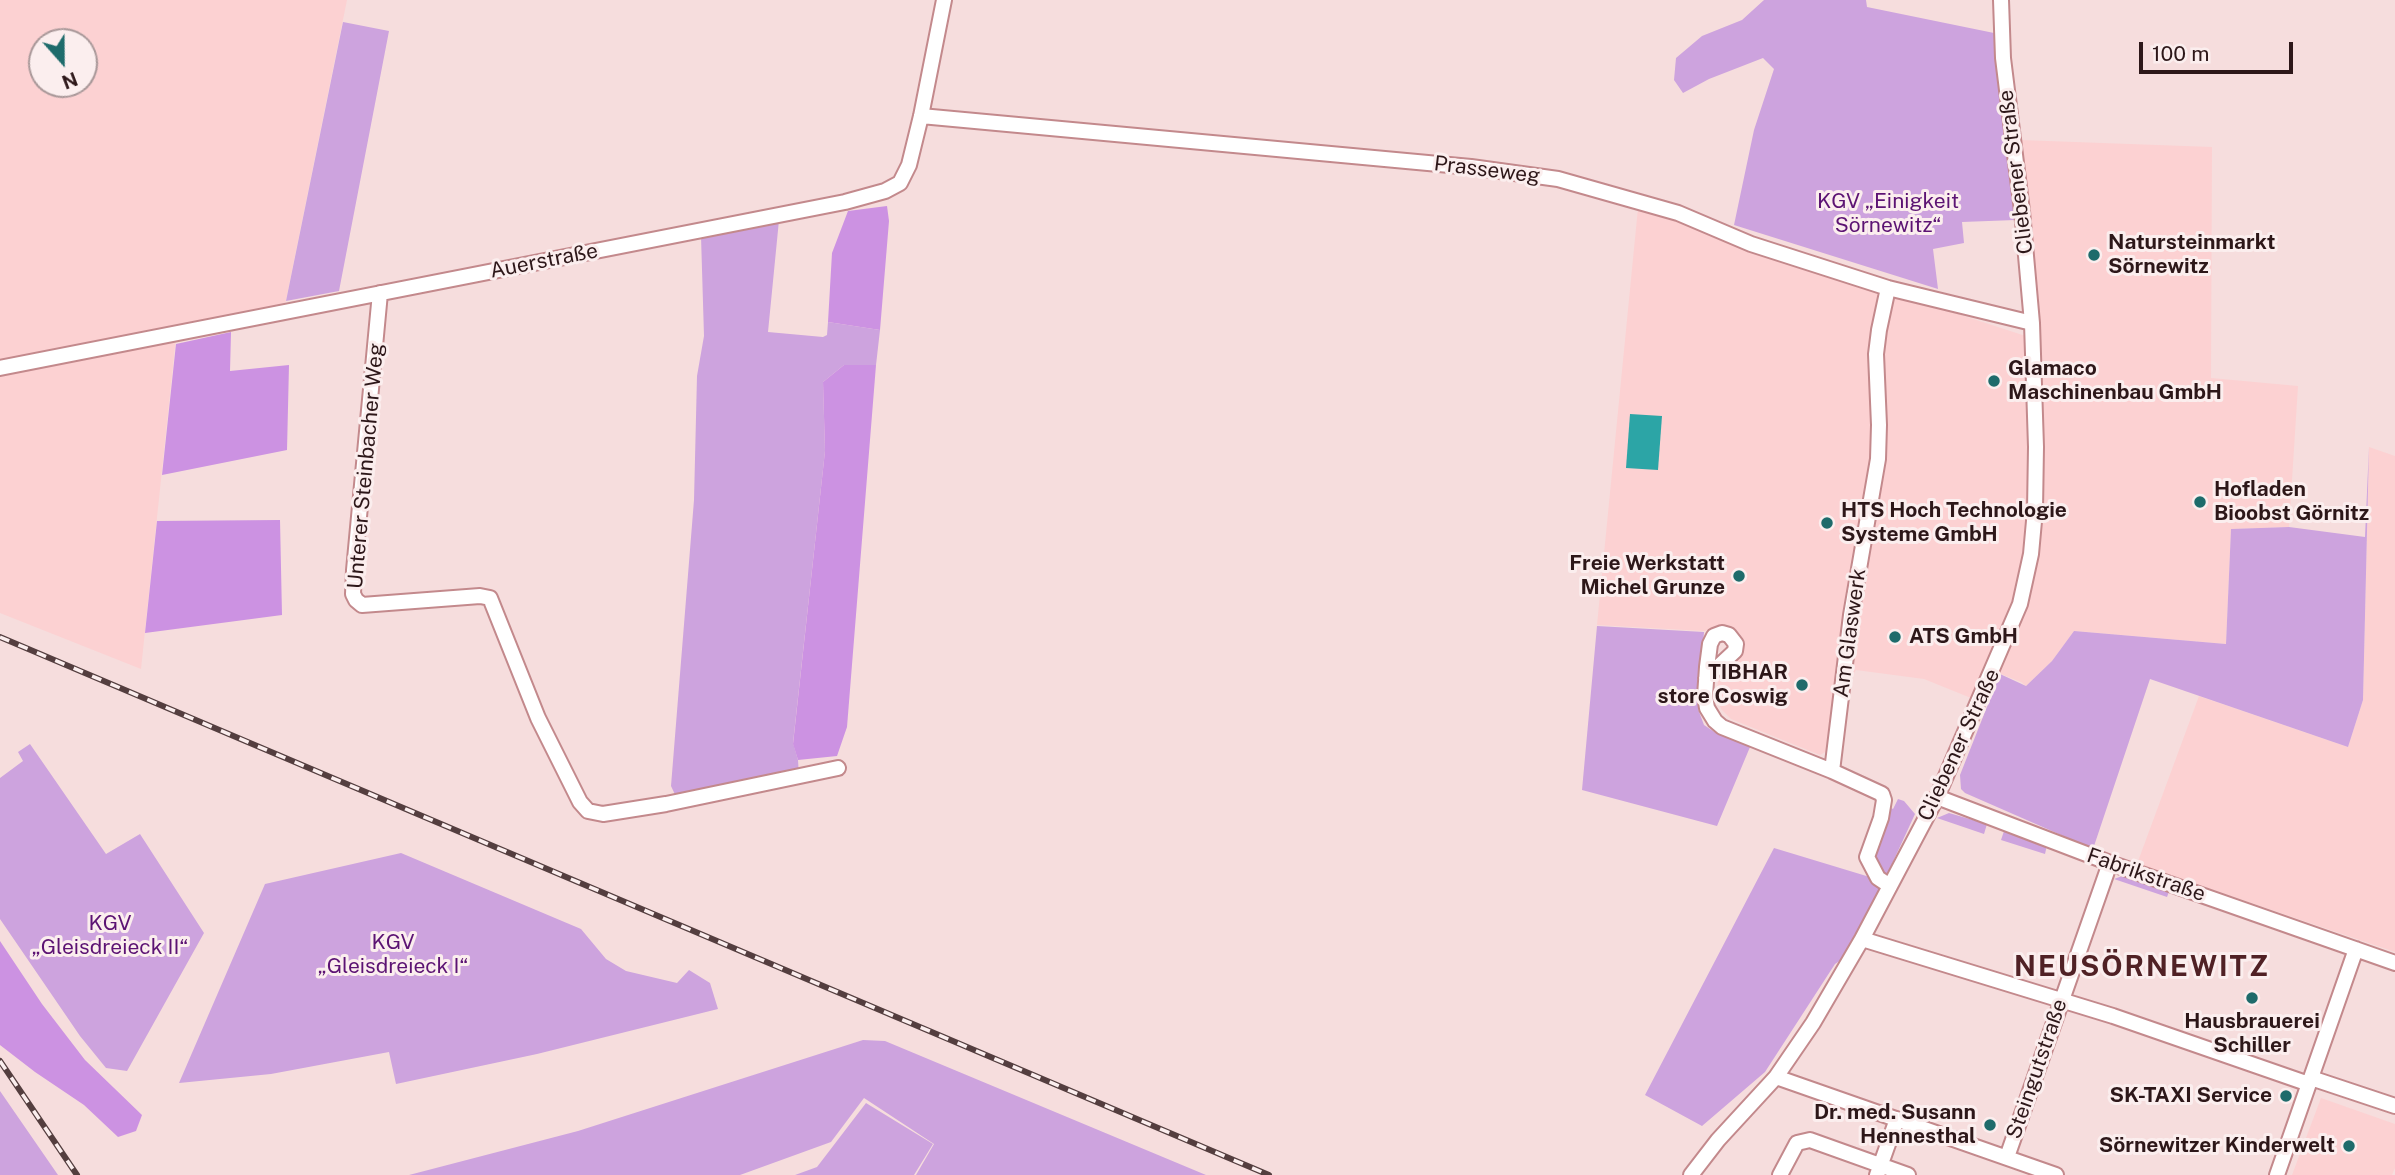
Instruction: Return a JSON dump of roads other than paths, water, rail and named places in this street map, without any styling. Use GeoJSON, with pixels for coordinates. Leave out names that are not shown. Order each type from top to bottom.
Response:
{"type":"FeatureCollection","features":[{"type":"Feature","properties":{"kind":"street","name":"Auerstraße"},"geometry":{"type":"LineString","coordinates":[[0,368],[845,202],[885,191],[900,183],[909,165],[944,0]]}},
{"type":"Feature","properties":{"kind":"street","name":"Cliebener Straße"},"geometry":{"type":"LineString","coordinates":[[1691,1175],[1718,1140],[1776,1077],[1813,1023],[1862,939],[1937,797],[2015,619],[2028,570],[2035,501],[2032,323],[2022,211],[2003,58],[2001,0]]}},
{"type":"Feature","properties":{"kind":"street","name":"Prasseweg"},"geometry":{"type":"LineString","coordinates":[[921,116],[1459,166],[1558,178],[1678,214],[1751,244],[1888,288],[2032,323]]}},
{"type":"Feature","properties":{"kind":"street","name":"Am Glaswerk"},"geometry":{"type":"LineString","coordinates":[[1832,771],[1851,615],[1878,459],[1876,354],[1888,288]]}},
{"type":"Feature","properties":{"kind":"street","name":"Unterer Steinbacher Weg"},"geometry":{"type":"LineString","coordinates":[[380,293],[354,570],[353,594],[356,600],[362,605],[480,596],[490,598],[538,718],[580,802],[588,811],[603,814],[666,804],[838,768]]}},
{"type":"Feature","properties":{"kind":"street"},"geometry":{"type":"LineString","coordinates":[[1706,678],[1707,708],[1722,727],[1882,794],[1885,800],[1881,818],[1867,857],[1878,878],[1890,886]]}},
{"type":"Feature","properties":{"kind":"street","name":"Fabrikstraße"},"geometry":{"type":"LineString","coordinates":[[1937,797],[2110,863],[2395,963]]}},
{"type":"Feature","properties":{"kind":"street","name":"Steingutstraße"},"geometry":{"type":"LineString","coordinates":[[2007,1157],[2110,863]]}},
{"type":"Feature","properties":{"kind":"street"},"geometry":{"type":"LineString","coordinates":[[1862,939],[2395,1106]]}},
{"type":"Feature","properties":{"kind":"street"},"geometry":{"type":"LineString","coordinates":[[2277,1175],[2356,949]]}},
{"type":"Feature","properties":{"kind":"street"},"geometry":{"type":"LineString","coordinates":[[1776,1077],[2056,1175]]}},
{"type":"Feature","properties":{"kind":"street"},"geometry":{"type":"LineString","coordinates":[[1879,1170],[1897,1119]]}},
{"type":"Feature","properties":{"kind":"street"},"geometry":{"type":"LineString","coordinates":[[1780,1175],[1797,1143],[1810,1140],[1879,1170],[1908,1175]]}},
{"type":"Feature","properties":{"kind":"water"},"geometry":{"type":"Polygon","coordinates":[[[1630,414],[1662,416],[1658,470],[1626,468],[1630,414]]]}},
{"type":"Feature","properties":{"kind":"railway"},"geometry":{"type":"LineString","coordinates":[[0,637],[1269,1175]]}},
{"type":"Feature","properties":{"kind":"railway"},"geometry":{"type":"LineString","coordinates":[[0,1061],[77,1175]]}},
{"type":"Feature","properties":{"kind":"place","name":"Natursteinmarkt Sörnewitz"},"geometry":{"type":"Point","coordinates":[2094,255]}},
{"type":"Feature","properties":{"kind":"place","name":"Glamaco Maschinenbau GmbH"},"geometry":{"type":"Point","coordinates":[1994,381]}},
{"type":"Feature","properties":{"kind":"place","name":"Hofladen Bioobst Görnitz"},"geometry":{"type":"Point","coordinates":[2200,502]}},
{"type":"Feature","properties":{"kind":"place","name":"HTS Hoch Technologie Systeme GmbH"},"geometry":{"type":"Point","coordinates":[1827,523]}},
{"type":"Feature","properties":{"kind":"place","name":"Freie Werkstatt Michel Grunze"},"geometry":{"type":"Point","coordinates":[1739,576]}},
{"type":"Feature","properties":{"kind":"place","name":"ATS GmbH"},"geometry":{"type":"Point","coordinates":[1895,637]}},
{"type":"Feature","properties":{"kind":"place","name":"TIBHAR store Coswig"},"geometry":{"type":"Point","coordinates":[1802,685]}},
{"type":"Feature","properties":{"kind":"place","name":"Hausbrauerei Schiller"},"geometry":{"type":"Point","coordinates":[2252,998]}},
{"type":"Feature","properties":{"kind":"place","name":"SK-TAXI Service"},"geometry":{"type":"Point","coordinates":[2286,1096]}},
{"type":"Feature","properties":{"kind":"place","name":"Dr. med. Susann Hennesthal"},"geometry":{"type":"Point","coordinates":[1990,1125]}},
{"type":"Feature","properties":{"kind":"place","name":"Sörnewitzer Kinderwelt"},"geometry":{"type":"Point","coordinates":[2349,1146]}},
{"type":"Feature","properties":{"kind":"district","name":"NEUSÖRNEWITZ"},"geometry":{"type":"Point","coordinates":[2142,967]}},
{"type":"Feature","properties":{"kind":"park label","name":"KGV „Einigkeit Sörnewitz“"},"geometry":{"type":"Point","coordinates":[1888,214]}},
{"type":"Feature","properties":{"kind":"park label","name":"KGV „Gleisdreieck II“"},"geometry":{"type":"Point","coordinates":[110,936]}},
{"type":"Feature","properties":{"kind":"park label","name":"KGV „Gleisdreieck I“"},"geometry":{"type":"Point","coordinates":[393,955]}}]}
